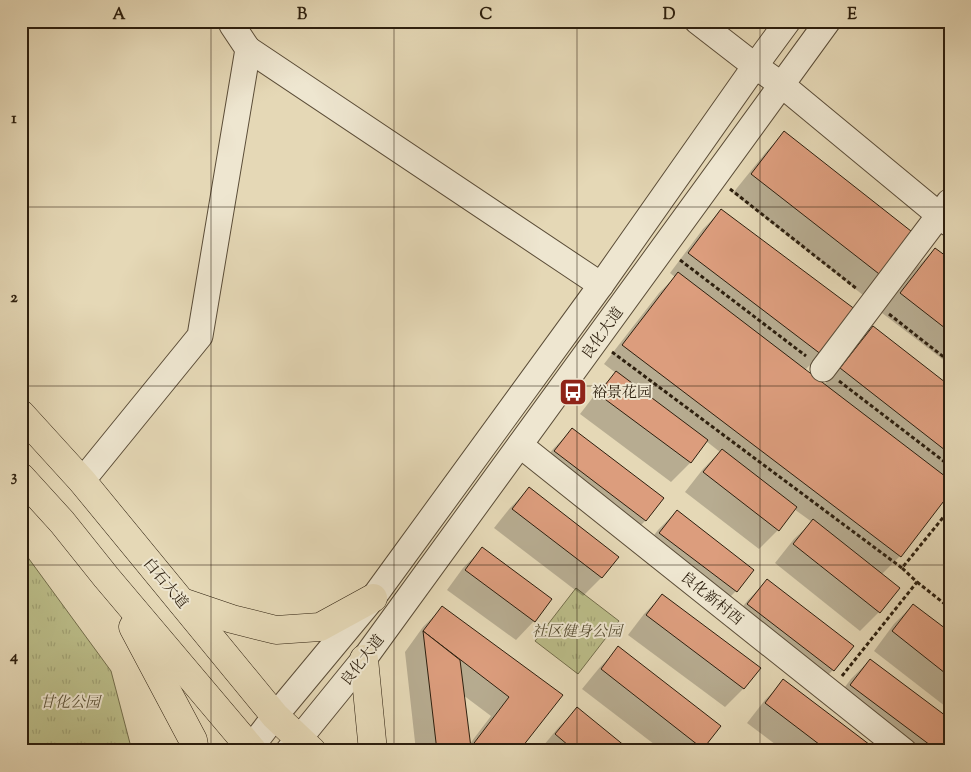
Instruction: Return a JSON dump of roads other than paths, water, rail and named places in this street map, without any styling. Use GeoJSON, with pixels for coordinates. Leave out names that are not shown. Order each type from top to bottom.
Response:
{"type":"FeatureCollection","features":[{"type":"Feature","properties":{"kind":"main road","name":"白石大道"},"geometry":{"type":"LineString","coordinates":[[21,414],[82,481],[300,747]]}},
{"type":"Feature","properties":{"kind":"main road"},"geometry":{"type":"LineString","coordinates":[[21,477],[62,522],[250,750]]}},
{"type":"Feature","properties":{"kind":"main road"},"geometry":{"type":"LineString","coordinates":[[106,577],[193,740],[196,751]]}},
{"type":"Feature","properties":{"kind":"main road"},"geometry":{"type":"LineString","coordinates":[[182,602],[232,619],[276,630],[320,627],[372,598]]}},
{"type":"Feature","properties":{"kind":"main road"},"geometry":{"type":"LineString","coordinates":[[364,659],[373,751]]}},
{"type":"Feature","properties":{"kind":"street"},"geometry":{"type":"LineString","coordinates":[[233,21],[232,25],[248,49],[601,285]]}},
{"type":"Feature","properties":{"kind":"street"},"geometry":{"type":"LineString","coordinates":[[696,21],[782,85],[946,214],[874,302],[823,369]]}},
{"type":"Feature","properties":{"kind":"street","name":"良化大道"},"geometry":{"type":"LineString","coordinates":[[250,750],[275,716],[372,598],[601,285],[788,21]]}},
{"type":"Feature","properties":{"kind":"street","name":"良化大道"},"geometry":{"type":"LineString","coordinates":[[300,747],[828,21]]}},
{"type":"Feature","properties":{"kind":"street"},"geometry":{"type":"LineString","coordinates":[[82,481],[200,336],[248,49]]}},
{"type":"Feature","properties":{"kind":"street","name":"良化新村西"},"geometry":{"type":"LineString","coordinates":[[520,445],[904,751]]}},
{"type":"Feature","properties":{"kind":"place","name":"裕景花园"},"geometry":{"type":"Point","coordinates":[573,392]}},
{"type":"Feature","properties":{"kind":"park label","name":"社区健身公园"},"geometry":{"type":"Point","coordinates":[577,631]}},
{"type":"Feature","properties":{"kind":"park label","name":"甘化公园"},"geometry":{"type":"Point","coordinates":[70,702]}}]}
